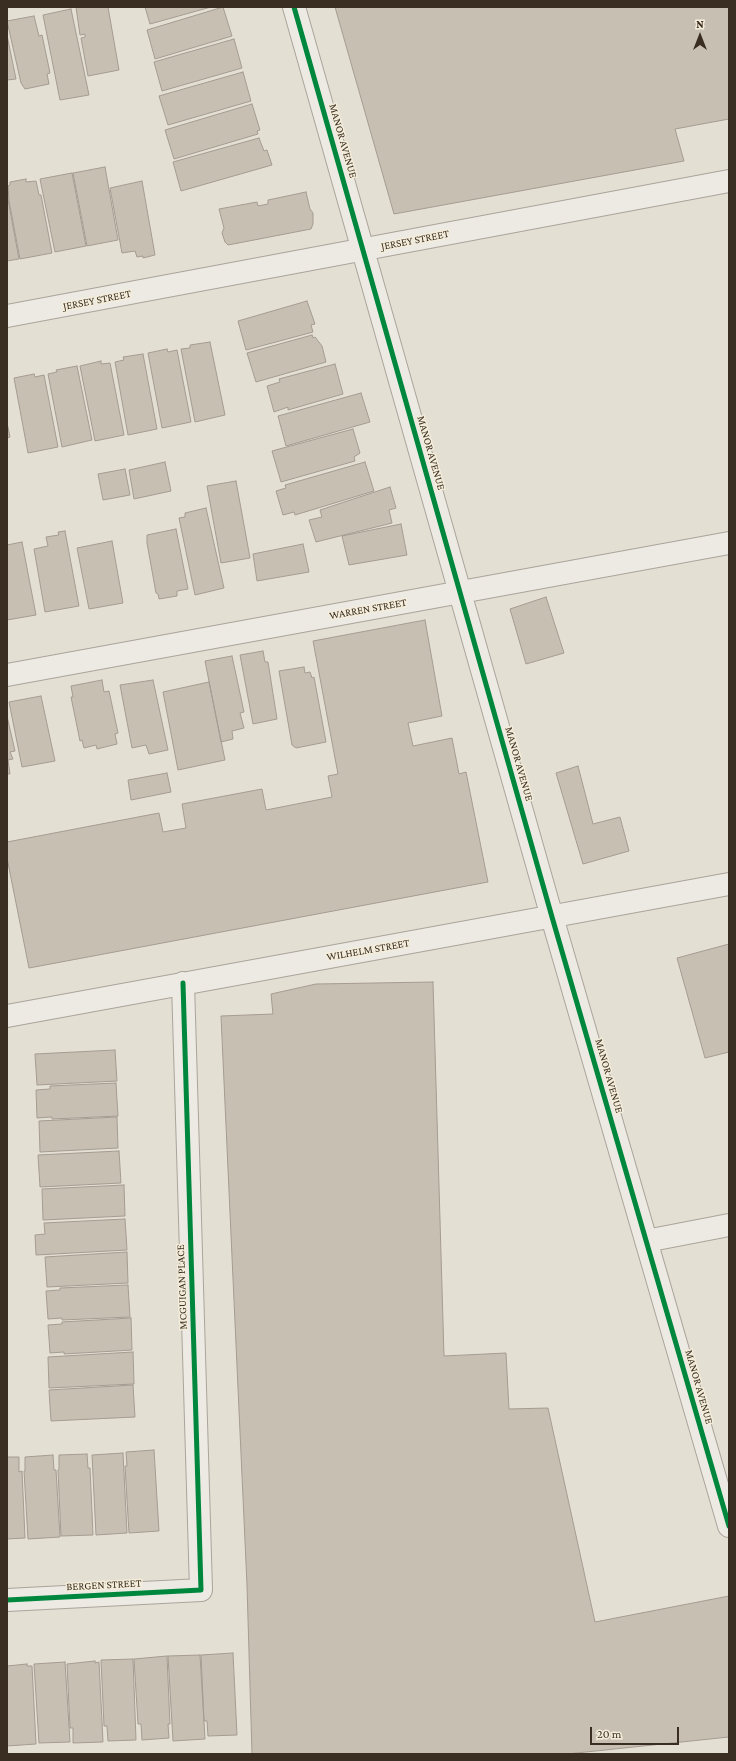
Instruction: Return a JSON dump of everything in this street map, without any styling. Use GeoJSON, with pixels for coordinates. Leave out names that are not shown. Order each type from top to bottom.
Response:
{"type":"FeatureCollection","features":[{"type":"Feature","properties":{"kind":"street","name":"MANOR AVENUE"},"geometry":{"type":"LineString","coordinates":[[294,7],[364,249],[552,916],[729,1526]]}},
{"type":"Feature","properties":{"kind":"street","name":"JERSEY STREET"},"geometry":{"type":"LineString","coordinates":[[7,316],[729,181]]}},
{"type":"Feature","properties":{"kind":"street","name":"WARREN STREET"},"geometry":{"type":"LineString","coordinates":[[7,675],[729,543]]}},
{"type":"Feature","properties":{"kind":"street","name":"WILHELM STREET"},"geometry":{"type":"LineString","coordinates":[[7,1016],[729,884]]}},
{"type":"Feature","properties":{"kind":"street","name":"MCGUIGAN PLACE"},"geometry":{"type":"LineString","coordinates":[[183,984],[201,1590]]}},
{"type":"Feature","properties":{"kind":"street"},"geometry":{"type":"LineString","coordinates":[[646,1240],[729,1225]]}},
{"type":"Feature","properties":{"kind":"street","name":"BERGEN STREET"},"geometry":{"type":"LineString","coordinates":[[7,1600],[201,1590]]}},
{"type":"Feature","properties":{"kind":"building"},"geometry":{"type":"Polygon","coordinates":[[[76,7],[108,7],[119,70],[88,76],[81,38],[85,37],[85,34],[80,35],[76,7]]]}},
{"type":"Feature","properties":{"kind":"building"},"geometry":{"type":"Polygon","coordinates":[[[145,7],[211,7],[150,24],[145,7]]]}},
{"type":"Feature","properties":{"kind":"building"},"geometry":{"type":"Polygon","coordinates":[[[223,7],[232,36],[155,59],[147,30],[223,7]]]}},
{"type":"Feature","properties":{"kind":"building"},"geometry":{"type":"Polygon","coordinates":[[[335,7],[729,7],[729,119],[675,129],[684,161],[394,214],[335,7]]]}},
{"type":"Feature","properties":{"kind":"building"},"geometry":{"type":"Polygon","coordinates":[[[71,9],[89,95],[60,100],[43,15],[71,9]]]}},
{"type":"Feature","properties":{"kind":"building"},"geometry":{"type":"Polygon","coordinates":[[[34,16],[39,36],[42,35],[50,73],[47,74],[49,84],[25,89],[21,83],[7,21],[34,16]]]}},
{"type":"Feature","properties":{"kind":"building"},"geometry":{"type":"Polygon","coordinates":[[[7,35],[16,79],[7,80],[7,35]]]}},
{"type":"Feature","properties":{"kind":"building"},"geometry":{"type":"Polygon","coordinates":[[[234,39],[242,68],[162,91],[154,62],[234,39]]]}},
{"type":"Feature","properties":{"kind":"building"},"geometry":{"type":"Polygon","coordinates":[[[243,72],[251,101],[168,125],[159,96],[243,72]]]}},
{"type":"Feature","properties":{"kind":"building"},"geometry":{"type":"Polygon","coordinates":[[[252,104],[260,130],[257,131],[258,134],[174,159],[165,130],[252,104]]]}},
{"type":"Feature","properties":{"kind":"building"},"geometry":{"type":"Polygon","coordinates":[[[259,138],[264,151],[267,150],[272,165],[181,191],[173,162],[259,138]]]}},
{"type":"Feature","properties":{"kind":"building"},"geometry":{"type":"Polygon","coordinates":[[[105,167],[118,240],[87,246],[73,173],[105,167]]]}},
{"type":"Feature","properties":{"kind":"building"},"geometry":{"type":"Polygon","coordinates":[[[72,173],[86,246],[55,252],[40,179],[72,173]]]}},
{"type":"Feature","properties":{"kind":"building"},"geometry":{"type":"Polygon","coordinates":[[[26,179],[26,182],[36,181],[39,195],[41,195],[52,253],[20,259],[9,201],[8,186],[10,185],[10,182],[26,179]]]}},
{"type":"Feature","properties":{"kind":"building"},"geometry":{"type":"Polygon","coordinates":[[[142,181],[155,255],[143,258],[143,256],[137,257],[135,251],[122,253],[110,188],[142,181]]]}},
{"type":"Feature","properties":{"kind":"building"},"geometry":{"type":"Polygon","coordinates":[[[306,192],[310,209],[313,213],[313,224],[311,229],[228,245],[225,242],[222,233],[224,228],[219,209],[257,202],[258,206],[268,204],[268,200],[306,192]]]}},
{"type":"Feature","properties":{"kind":"building"},"geometry":{"type":"Polygon","coordinates":[[[7,194],[19,259],[7,261],[7,194]]]}},
{"type":"Feature","properties":{"kind":"building"},"geometry":{"type":"Polygon","coordinates":[[[307,301],[315,324],[311,325],[313,332],[246,350],[238,321],[307,301]]]}},
{"type":"Feature","properties":{"kind":"building"},"geometry":{"type":"Polygon","coordinates":[[[312,335],[313,338],[315,337],[322,346],[326,362],[256,382],[247,353],[312,335]]]}},
{"type":"Feature","properties":{"kind":"building"},"geometry":{"type":"Polygon","coordinates":[[[210,342],[225,415],[195,422],[181,349],[190,348],[190,345],[210,342]]]}},
{"type":"Feature","properties":{"kind":"building"},"geometry":{"type":"Polygon","coordinates":[[[167,349],[168,352],[177,350],[191,422],[162,428],[148,353],[167,349]]]}},
{"type":"Feature","properties":{"kind":"building"},"geometry":{"type":"Polygon","coordinates":[[[143,354],[157,429],[128,435],[115,362],[124,360],[123,357],[143,354]]]}},
{"type":"Feature","properties":{"kind":"building"},"geometry":{"type":"Polygon","coordinates":[[[101,361],[101,364],[110,363],[124,435],[95,441],[80,366],[101,361]]]}},
{"type":"Feature","properties":{"kind":"building"},"geometry":{"type":"Polygon","coordinates":[[[335,364],[343,394],[288,410],[288,407],[274,412],[267,386],[280,382],[279,379],[335,364]]]}},
{"type":"Feature","properties":{"kind":"building"},"geometry":{"type":"Polygon","coordinates":[[[77,366],[92,440],[62,447],[48,374],[57,372],[56,370],[77,366]]]}},
{"type":"Feature","properties":{"kind":"building"},"geometry":{"type":"Polygon","coordinates":[[[34,374],[35,377],[44,375],[58,447],[28,453],[14,378],[34,374]]]}},
{"type":"Feature","properties":{"kind":"building"},"geometry":{"type":"Polygon","coordinates":[[[361,393],[370,422],[286,446],[278,416],[361,393]]]}},
{"type":"Feature","properties":{"kind":"building"},"geometry":{"type":"Polygon","coordinates":[[[7,423],[10,437],[7,438],[7,423]]]}},
{"type":"Feature","properties":{"kind":"building"},"geometry":{"type":"Polygon","coordinates":[[[353,429],[360,453],[354,457],[355,461],[281,482],[272,451],[353,429]]]}},
{"type":"Feature","properties":{"kind":"building"},"geometry":{"type":"Polygon","coordinates":[[[165,462],[171,491],[134,499],[129,470],[165,462]]]}},
{"type":"Feature","properties":{"kind":"building"},"geometry":{"type":"Polygon","coordinates":[[[365,462],[374,491],[295,515],[294,512],[283,515],[276,491],[286,488],[285,485],[365,462]]]}},
{"type":"Feature","properties":{"kind":"building"},"geometry":{"type":"Polygon","coordinates":[[[125,469],[130,495],[103,500],[98,474],[125,469]]]}},
{"type":"Feature","properties":{"kind":"building"},"geometry":{"type":"Polygon","coordinates":[[[236,481],[250,558],[221,563],[207,486],[236,481]]]}},
{"type":"Feature","properties":{"kind":"building"},"geometry":{"type":"Polygon","coordinates":[[[390,487],[396,508],[389,510],[392,523],[316,542],[309,520],[322,517],[320,510],[390,487]]]}},
{"type":"Feature","properties":{"kind":"building"},"geometry":{"type":"Polygon","coordinates":[[[206,508],[224,588],[195,595],[179,518],[185,517],[185,513],[206,508]]]}},
{"type":"Feature","properties":{"kind":"building"},"geometry":{"type":"Polygon","coordinates":[[[401,524],[407,555],[349,565],[342,536],[401,524]]]}},
{"type":"Feature","properties":{"kind":"building"},"geometry":{"type":"Polygon","coordinates":[[[176,529],[188,589],[177,591],[177,596],[159,599],[158,594],[156,593],[147,543],[147,535],[176,529]]]}},
{"type":"Feature","properties":{"kind":"building"},"geometry":{"type":"Polygon","coordinates":[[[65,531],[79,606],[45,612],[34,549],[48,546],[46,537],[59,535],[58,532],[65,531]]]}},
{"type":"Feature","properties":{"kind":"building"},"geometry":{"type":"Polygon","coordinates":[[[112,541],[123,603],[89,609],[77,548],[112,541]]]}},
{"type":"Feature","properties":{"kind":"building"},"geometry":{"type":"Polygon","coordinates":[[[22,542],[36,615],[7,620],[7,545],[22,542]]]}},
{"type":"Feature","properties":{"kind":"building"},"geometry":{"type":"Polygon","coordinates":[[[303,544],[309,572],[257,581],[253,554],[303,544]]]}},
{"type":"Feature","properties":{"kind":"building"},"geometry":{"type":"Polygon","coordinates":[[[546,597],[564,653],[526,664],[510,609],[546,597]]]}},
{"type":"Feature","properties":{"kind":"building"},"geometry":{"type":"Polygon","coordinates":[[[425,620],[442,716],[408,723],[413,746],[452,738],[459,774],[466,772],[488,882],[29,968],[7,858],[7,842],[159,813],[163,832],[186,828],[182,804],[262,789],[266,810],[332,797],[328,776],[338,774],[313,641],[425,620]]]}},
{"type":"Feature","properties":{"kind":"building"},"geometry":{"type":"Polygon","coordinates":[[[263,651],[265,662],[268,662],[277,719],[253,724],[240,655],[263,651]]]}},
{"type":"Feature","properties":{"kind":"building"},"geometry":{"type":"Polygon","coordinates":[[[232,656],[244,712],[240,713],[244,728],[232,731],[233,739],[221,742],[205,661],[232,656]]]}},
{"type":"Feature","properties":{"kind":"building"},"geometry":{"type":"Polygon","coordinates":[[[304,667],[305,673],[310,672],[312,678],[314,677],[326,742],[296,748],[292,745],[279,671],[304,667]]]}},
{"type":"Feature","properties":{"kind":"building"},"geometry":{"type":"Polygon","coordinates":[[[102,680],[104,692],[109,691],[118,733],[115,734],[117,744],[97,749],[96,745],[84,748],[82,740],[80,741],[71,697],[73,697],[71,686],[102,680]]]}},
{"type":"Feature","properties":{"kind":"building"},"geometry":{"type":"Polygon","coordinates":[[[153,680],[168,750],[149,754],[146,745],[132,748],[120,685],[153,680]]]}},
{"type":"Feature","properties":{"kind":"building"},"geometry":{"type":"Polygon","coordinates":[[[209,682],[225,760],[178,770],[163,692],[209,682]]]}},
{"type":"Feature","properties":{"kind":"building"},"geometry":{"type":"Polygon","coordinates":[[[41,696],[55,761],[22,767],[9,702],[41,696]]]}},
{"type":"Feature","properties":{"kind":"building"},"geometry":{"type":"Polygon","coordinates":[[[7,716],[15,751],[10,752],[13,759],[8,760],[10,774],[7,774],[7,716]]]}},
{"type":"Feature","properties":{"kind":"building"},"geometry":{"type":"Polygon","coordinates":[[[578,766],[593,824],[620,817],[629,851],[583,864],[556,773],[578,766]]]}},
{"type":"Feature","properties":{"kind":"building"},"geometry":{"type":"Polygon","coordinates":[[[167,773],[171,792],[131,800],[128,780],[167,773]]]}},
{"type":"Feature","properties":{"kind":"building"},"geometry":{"type":"Polygon","coordinates":[[[729,944],[729,1052],[705,1058],[677,958],[729,944]]]}},
{"type":"Feature","properties":{"kind":"building"},"geometry":{"type":"Polygon","coordinates":[[[433,982],[444,1356],[506,1353],[509,1409],[548,1408],[595,1622],[729,1596],[729,1737],[567,1754],[252,1754],[247,1585],[221,1016],[273,1014],[271,994],[316,984],[433,982]]]}},
{"type":"Feature","properties":{"kind":"building"},"geometry":{"type":"Polygon","coordinates":[[[115,1050],[117,1081],[37,1085],[35,1054],[115,1050]]]}},
{"type":"Feature","properties":{"kind":"building"},"geometry":{"type":"Polygon","coordinates":[[[116,1083],[118,1116],[52,1119],[52,1117],[37,1118],[36,1090],[50,1089],[50,1086],[116,1083]]]}},
{"type":"Feature","properties":{"kind":"building"},"geometry":{"type":"Polygon","coordinates":[[[117,1117],[118,1148],[40,1152],[39,1121],[117,1117]]]}},
{"type":"Feature","properties":{"kind":"building"},"geometry":{"type":"Polygon","coordinates":[[[119,1151],[121,1183],[40,1187],[38,1155],[119,1151]]]}},
{"type":"Feature","properties":{"kind":"building"},"geometry":{"type":"Polygon","coordinates":[[[124,1185],[125,1216],[43,1220],[42,1189],[124,1185]]]}},
{"type":"Feature","properties":{"kind":"building"},"geometry":{"type":"Polygon","coordinates":[[[125,1219],[127,1250],[36,1255],[35,1235],[45,1234],[44,1223],[125,1219]]]}},
{"type":"Feature","properties":{"kind":"building"},"geometry":{"type":"Polygon","coordinates":[[[127,1252],[128,1283],[47,1287],[45,1257],[127,1252]]]}},
{"type":"Feature","properties":{"kind":"building"},"geometry":{"type":"Polygon","coordinates":[[[128,1285],[130,1317],[62,1320],[62,1318],[48,1319],[46,1291],[60,1290],[60,1288],[128,1285]]]}},
{"type":"Feature","properties":{"kind":"building"},"geometry":{"type":"Polygon","coordinates":[[[131,1318],[132,1350],[64,1354],[64,1352],[50,1353],[48,1325],[62,1324],[62,1322],[131,1318]]]}},
{"type":"Feature","properties":{"kind":"building"},"geometry":{"type":"Polygon","coordinates":[[[133,1352],[134,1384],[49,1388],[48,1357],[133,1352]]]}},
{"type":"Feature","properties":{"kind":"building"},"geometry":{"type":"Polygon","coordinates":[[[133,1385],[135,1417],[51,1421],[49,1390],[133,1385]]]}},
{"type":"Feature","properties":{"kind":"building"},"geometry":{"type":"Polygon","coordinates":[[[154,1450],[159,1531],[129,1533],[125,1466],[127,1466],[126,1452],[154,1450]]]}},
{"type":"Feature","properties":{"kind":"building"},"geometry":{"type":"Polygon","coordinates":[[[123,1453],[127,1533],[96,1535],[92,1455],[123,1453]]]}},
{"type":"Feature","properties":{"kind":"building"},"geometry":{"type":"Polygon","coordinates":[[[87,1454],[88,1468],[90,1468],[93,1535],[61,1536],[58,1470],[59,1455],[87,1454]]]}},
{"type":"Feature","properties":{"kind":"building"},"geometry":{"type":"Polygon","coordinates":[[[53,1455],[54,1470],[56,1470],[60,1537],[28,1539],[24,1471],[25,1457],[53,1455]]]}},
{"type":"Feature","properties":{"kind":"building"},"geometry":{"type":"Polygon","coordinates":[[[7,1457],[19,1457],[19,1472],[22,1471],[25,1538],[7,1539],[7,1457]]]}},
{"type":"Feature","properties":{"kind":"building"},"geometry":{"type":"Polygon","coordinates":[[[233,1653],[237,1735],[208,1736],[207,1721],[204,1721],[201,1655],[233,1653]]]}},
{"type":"Feature","properties":{"kind":"building"},"geometry":{"type":"Polygon","coordinates":[[[200,1655],[205,1739],[173,1741],[168,1656],[200,1655]]]}},
{"type":"Feature","properties":{"kind":"building"},"geometry":{"type":"Polygon","coordinates":[[[167,1656],[170,1724],[168,1724],[169,1738],[142,1740],[141,1724],[138,1724],[134,1659],[167,1656]]]}},
{"type":"Feature","properties":{"kind":"building"},"geometry":{"type":"Polygon","coordinates":[[[133,1659],[136,1740],[108,1741],[107,1726],[104,1726],[101,1660],[133,1659]]]}},
{"type":"Feature","properties":{"kind":"building"},"geometry":{"type":"Polygon","coordinates":[[[95,1661],[95,1663],[99,1662],[103,1742],[73,1743],[73,1728],[70,1728],[67,1664],[95,1661]]]}},
{"type":"Feature","properties":{"kind":"building"},"geometry":{"type":"Polygon","coordinates":[[[65,1662],[70,1742],[39,1743],[34,1664],[65,1662]]]}},
{"type":"Feature","properties":{"kind":"building"},"geometry":{"type":"Polygon","coordinates":[[[27,1664],[27,1666],[32,1666],[36,1744],[7,1746],[7,1666],[27,1664]]]}},
{"type":"Feature","properties":{"kind":"cycle path"},"geometry":{"type":"LineString","coordinates":[[294,7],[552,917],[729,1526]]}},
{"type":"Feature","properties":{"kind":"cycle path"},"geometry":{"type":"LineString","coordinates":[[7,1600],[201,1590],[183,983]]}}]}
